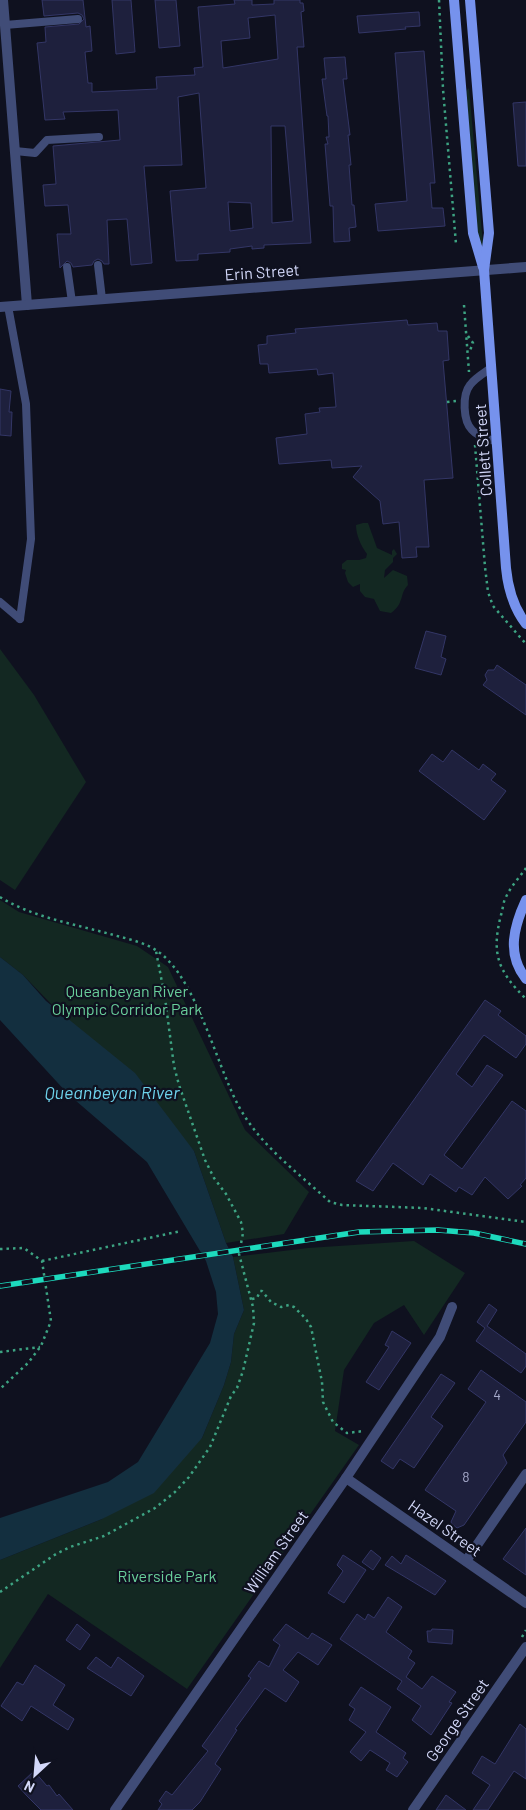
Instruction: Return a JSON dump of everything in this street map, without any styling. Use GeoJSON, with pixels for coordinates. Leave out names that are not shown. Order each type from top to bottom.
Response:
{"type":"FeatureCollection","features":[{"type":"Feature","properties":{"kind":"street"},"geometry":{"type":"LineString","coordinates":[[3,0],[27,305]]}},
{"type":"Feature","properties":{"kind":"street","name":"Collett Street"},"geometry":{"type":"LineString","coordinates":[[454,0],[473,234],[484,270],[508,581],[516,608],[526,624]]}},
{"type":"Feature","properties":{"kind":"street","name":"Collett Street"},"geometry":{"type":"LineString","coordinates":[[470,0],[489,233],[484,270]]}},
{"type":"Feature","properties":{"kind":"street","name":"Erin Street"},"geometry":{"type":"LineString","coordinates":[[4,307],[526,267]]}},
{"type":"Feature","properties":{"kind":"street"},"geometry":{"type":"LineString","coordinates":[[526,900],[514,929],[513,945],[516,961],[526,979]]}},
{"type":"Feature","properties":{"kind":"street","name":"William Street"},"geometry":{"type":"LineString","coordinates":[[115,1810],[346,1478],[440,1337],[452,1307]]}},
{"type":"Feature","properties":{"kind":"street"},"geometry":{"type":"LineString","coordinates":[[466,1561],[526,1474]]}},
{"type":"Feature","properties":{"kind":"street","name":"Hazel Street"},"geometry":{"type":"LineString","coordinates":[[346,1478],[526,1603]]}},
{"type":"Feature","properties":{"kind":"street","name":"George Street"},"geometry":{"type":"LineString","coordinates":[[413,1810],[526,1647]]}},
{"type":"Feature","properties":{"kind":"lane"},"geometry":{"type":"LineString","coordinates":[[5,25],[78,19]]}},
{"type":"Feature","properties":{"kind":"lane"},"geometry":{"type":"LineString","coordinates":[[15,151],[35,153],[47,140],[99,137]]}},
{"type":"Feature","properties":{"kind":"lane"},"geometry":{"type":"LineString","coordinates":[[98,265],[102,299]]}},
{"type":"Feature","properties":{"kind":"lane"},"geometry":{"type":"LineString","coordinates":[[67,267],[72,302]]}},
{"type":"Feature","properties":{"kind":"lane"},"geometry":{"type":"LineString","coordinates":[[0,602],[20,620],[31,539],[26,404],[4,307]]}},
{"type":"Feature","properties":{"kind":"lane"},"geometry":{"type":"LineString","coordinates":[[492,368],[466,390],[466,409],[467,421],[472,430],[482,437],[497,442]]}},
{"type":"Feature","properties":{"kind":"path"},"geometry":{"type":"LineString","coordinates":[[438,0],[443,89],[456,244]]}},
{"type":"Feature","properties":{"kind":"path"},"geometry":{"type":"LineString","coordinates":[[464,305],[470,374]]}},
{"type":"Feature","properties":{"kind":"path"},"geometry":{"type":"LineString","coordinates":[[466,335],[473,342],[468,354]]}},
{"type":"Feature","properties":{"kind":"path"},"geometry":{"type":"LineString","coordinates":[[475,441],[488,592],[493,606],[526,644]]}},
{"type":"Feature","properties":{"kind":"path"},"geometry":{"type":"LineString","coordinates":[[0,897],[17,907],[37,914],[137,942],[156,950],[174,968],[197,1006],[237,1103],[251,1126],[263,1141],[330,1202],[342,1205],[440,1210],[526,1222]]}},
{"type":"Feature","properties":{"kind":"path"},"geometry":{"type":"LineString","coordinates":[[0,1592],[56,1554],[111,1532],[155,1508],[176,1492],[195,1470],[215,1437],[231,1396],[241,1380],[254,1323],[252,1299],[239,1254],[243,1233],[241,1222],[205,1160],[174,1066],[167,1007],[156,950]]}},
{"type":"Feature","properties":{"kind":"path"},"geometry":{"type":"LineString","coordinates":[[42,1262],[180,1231]]}},
{"type":"Feature","properties":{"kind":"path"},"geometry":{"type":"LineString","coordinates":[[0,1249],[24,1248],[42,1262],[51,1321],[41,1346],[28,1364],[0,1389]]}},
{"type":"Feature","properties":{"kind":"path"},"geometry":{"type":"LineString","coordinates":[[252,1299],[257,1298],[260,1291],[262,1291],[271,1302],[281,1307],[289,1305],[294,1307],[306,1319],[311,1327],[324,1402],[329,1416],[338,1427],[346,1433],[377,1430]]}},
{"type":"Feature","properties":{"kind":"path"},"geometry":{"type":"LineString","coordinates":[[0,1352],[41,1346]]}},
{"type":"Feature","properties":{"kind":"green space"},"geometry":{"type":"Polygon","coordinates":[[[469,88],[482,246],[478,245],[466,91],[469,88]]]}},
{"type":"Feature","properties":{"kind":"green space"},"geometry":{"type":"Polygon","coordinates":[[[368,523],[377,548],[392,555],[394,549],[397,554],[393,558],[393,562],[385,570],[384,578],[393,570],[407,576],[408,585],[398,606],[391,613],[380,611],[374,599],[365,597],[360,591],[360,584],[353,587],[348,582],[346,570],[342,569],[342,564],[347,560],[366,558],[367,554],[359,540],[356,529],[356,525],[368,523]]]}},
{"type":"Feature","properties":{"kind":"green space"},"geometry":{"type":"Polygon","coordinates":[[[0,649],[34,695],[86,782],[15,890],[0,880],[0,649]]]}},
{"type":"Feature","properties":{"kind":"green space","name":"Queanbeyan River Olympic Corridor Park"},"geometry":{"type":"Polygon","coordinates":[[[0,900],[19,912],[137,946],[168,967],[245,1130],[309,1192],[284,1234],[226,1243],[194,1151],[23,975],[0,957],[0,900]]]}},
{"type":"Feature","properties":{"kind":"green space","name":"Riverside Park"},"geometry":{"type":"Polygon","coordinates":[[[414,1241],[465,1273],[424,1335],[404,1305],[374,1323],[344,1370],[335,1431],[359,1445],[187,1689],[48,1594],[0,1668],[0,1560],[102,1519],[202,1438],[224,1385],[231,1362],[234,1334],[244,1310],[233,1257],[308,1248],[414,1241]]]}},
{"type":"Feature","properties":{"kind":"water","name":"Queanbeyan River"},"geometry":{"type":"Polygon","coordinates":[[[0,957],[23,975],[46,1001],[135,1073],[194,1151],[226,1243],[233,1257],[244,1310],[234,1334],[231,1362],[224,1385],[202,1438],[154,1493],[102,1519],[0,1560],[0,1518],[108,1482],[138,1462],[210,1343],[218,1314],[216,1292],[206,1261],[147,1162],[68,1094],[0,1020],[0,957]]]}},
{"type":"Feature","properties":{"kind":"building"},"geometry":{"type":"Polygon","coordinates":[[[42,0],[83,0],[86,27],[90,26],[92,51],[85,52],[88,83],[92,83],[92,92],[157,89],[156,77],[195,75],[194,68],[203,67],[198,7],[235,4],[234,0],[252,0],[252,5],[274,4],[274,0],[300,0],[300,3],[303,3],[304,11],[301,12],[304,47],[297,47],[311,243],[264,245],[264,248],[252,249],[252,246],[230,249],[230,252],[198,254],[198,260],[176,261],[170,191],[206,188],[199,93],[178,97],[182,165],[144,166],[152,263],[131,265],[127,219],[107,220],[109,264],[104,264],[98,259],[92,265],[73,267],[67,261],[60,268],[57,234],[71,234],[68,205],[45,206],[43,185],[56,184],[53,146],[120,140],[118,110],[63,112],[65,119],[45,120],[37,43],[46,42],[45,27],[79,24],[84,19],[78,13],[44,16],[42,0]],[[275,15],[248,18],[250,38],[221,41],[223,68],[278,59],[275,15]],[[271,126],[272,223],[293,221],[285,126],[271,126]],[[228,202],[230,231],[253,228],[251,203],[228,202]]]}},
{"type":"Feature","properties":{"kind":"building"},"geometry":{"type":"Polygon","coordinates":[[[112,0],[131,0],[135,52],[116,54],[112,0]]]}},
{"type":"Feature","properties":{"kind":"building"},"geometry":{"type":"Polygon","coordinates":[[[155,0],[176,0],[180,46],[159,48],[155,0]]]}},
{"type":"Feature","properties":{"kind":"building"},"geometry":{"type":"Polygon","coordinates":[[[419,12],[420,26],[359,33],[357,16],[419,12]]]}},
{"type":"Feature","properties":{"kind":"building"},"geometry":{"type":"Polygon","coordinates":[[[424,51],[435,183],[430,183],[432,208],[443,208],[445,226],[378,231],[375,204],[407,201],[395,53],[424,51]]]}},
{"type":"Feature","properties":{"kind":"building"},"geometry":{"type":"Polygon","coordinates":[[[345,57],[347,79],[343,79],[350,135],[348,135],[351,165],[349,165],[352,205],[354,205],[356,227],[349,228],[350,241],[334,242],[333,206],[330,206],[325,144],[328,144],[326,137],[329,137],[328,116],[322,79],[326,79],[324,58],[345,57]]]}},
{"type":"Feature","properties":{"kind":"building"},"geometry":{"type":"Polygon","coordinates":[[[526,102],[526,166],[518,166],[513,103],[526,102]]]}},
{"type":"Feature","properties":{"kind":"building"},"geometry":{"type":"Polygon","coordinates":[[[407,320],[408,325],[437,323],[438,331],[447,331],[449,360],[443,361],[453,478],[424,480],[429,547],[416,547],[417,557],[402,558],[399,522],[383,524],[380,501],[353,477],[362,466],[332,468],[331,460],[279,464],[276,438],[307,434],[305,414],[320,412],[319,408],[336,407],[333,373],[318,375],[317,369],[269,373],[268,364],[260,364],[258,345],[267,344],[267,336],[296,333],[295,329],[407,320]]]}},
{"type":"Feature","properties":{"kind":"building"},"geometry":{"type":"Polygon","coordinates":[[[0,389],[11,391],[9,412],[12,412],[11,436],[0,435],[0,389]]]}},
{"type":"Feature","properties":{"kind":"building"},"geometry":{"type":"Polygon","coordinates":[[[426,631],[446,636],[441,657],[446,659],[441,675],[415,668],[426,631]]]}},
{"type":"Feature","properties":{"kind":"building"},"geometry":{"type":"Polygon","coordinates":[[[497,665],[526,685],[526,715],[483,685],[487,680],[485,675],[488,670],[494,670],[497,665]]]}},
{"type":"Feature","properties":{"kind":"building"},"geometry":{"type":"Polygon","coordinates":[[[452,750],[479,770],[483,764],[496,774],[491,780],[506,791],[484,820],[419,771],[432,754],[443,762],[452,750]]]}},
{"type":"Feature","properties":{"kind":"building"},"geometry":{"type":"Polygon","coordinates":[[[485,1000],[501,1011],[498,1015],[526,1036],[526,1044],[516,1058],[484,1035],[480,1040],[456,1074],[472,1087],[487,1065],[503,1075],[444,1155],[462,1169],[512,1101],[526,1111],[526,1178],[520,1185],[522,1186],[508,1199],[485,1177],[472,1195],[459,1187],[456,1192],[430,1174],[423,1185],[393,1163],[373,1191],[356,1181],[485,1000]]]}},
{"type":"Feature","properties":{"kind":"building"},"geometry":{"type":"Polygon","coordinates":[[[489,1304],[497,1310],[487,1326],[526,1354],[526,1366],[521,1373],[476,1341],[485,1328],[477,1322],[489,1304]]]}},
{"type":"Feature","properties":{"kind":"building"},"geometry":{"type":"Polygon","coordinates":[[[392,1331],[411,1343],[379,1390],[366,1382],[389,1347],[385,1345],[392,1331]]]}},
{"type":"Feature","properties":{"kind":"building"},"geometry":{"type":"Polygon","coordinates":[[[481,1370],[526,1402],[526,1422],[503,1455],[507,1463],[464,1525],[457,1528],[451,1522],[456,1511],[425,1490],[486,1402],[468,1389],[481,1370]]]}},
{"type":"Feature","properties":{"kind":"building"},"geometry":{"type":"Polygon","coordinates":[[[441,1374],[455,1383],[431,1417],[443,1426],[414,1468],[400,1459],[393,1469],[381,1461],[441,1374]]]}},
{"type":"Feature","properties":{"kind":"building"},"geometry":{"type":"Polygon","coordinates":[[[526,1528],[526,1575],[503,1559],[526,1528]]]}},
{"type":"Feature","properties":{"kind":"building"},"geometry":{"type":"Polygon","coordinates":[[[371,1550],[381,1558],[373,1570],[362,1562],[371,1550]]]}},
{"type":"Feature","properties":{"kind":"building"},"geometry":{"type":"Polygon","coordinates":[[[343,1555],[366,1570],[344,1603],[328,1593],[343,1571],[337,1565],[343,1555]]]}},
{"type":"Feature","properties":{"kind":"building"},"geometry":{"type":"Polygon","coordinates":[[[406,1555],[446,1581],[435,1595],[385,1565],[392,1556],[401,1564],[406,1555]]]}},
{"type":"Feature","properties":{"kind":"building"},"geometry":{"type":"Polygon","coordinates":[[[388,1597],[402,1607],[386,1632],[412,1651],[408,1658],[415,1663],[406,1677],[422,1689],[432,1676],[456,1692],[449,1702],[452,1703],[431,1735],[412,1720],[421,1706],[397,1689],[402,1681],[340,1639],[357,1614],[365,1620],[368,1614],[374,1618],[388,1597]]]}},
{"type":"Feature","properties":{"kind":"building"},"geometry":{"type":"Polygon","coordinates":[[[77,1624],[90,1635],[80,1650],[66,1640],[77,1624]]]}},
{"type":"Feature","properties":{"kind":"building"},"geometry":{"type":"Polygon","coordinates":[[[286,1624],[308,1639],[312,1633],[332,1645],[318,1665],[298,1652],[283,1670],[299,1682],[286,1702],[265,1688],[235,1729],[237,1730],[215,1764],[221,1769],[200,1802],[192,1810],[158,1810],[162,1804],[159,1801],[166,1791],[172,1795],[208,1751],[202,1746],[251,1678],[248,1676],[259,1661],[269,1667],[280,1645],[273,1640],[286,1624]]]}},
{"type":"Feature","properties":{"kind":"building"},"geometry":{"type":"Polygon","coordinates":[[[432,1629],[453,1630],[452,1644],[428,1642],[427,1631],[432,1629]]]}},
{"type":"Feature","properties":{"kind":"building"},"geometry":{"type":"Polygon","coordinates":[[[96,1657],[111,1668],[118,1657],[144,1676],[131,1696],[87,1668],[96,1657]]]}},
{"type":"Feature","properties":{"kind":"building"},"geometry":{"type":"Polygon","coordinates":[[[35,1665],[65,1685],[53,1705],[74,1719],[68,1730],[31,1706],[22,1721],[1,1706],[17,1682],[23,1685],[35,1665]]]}},
{"type":"Feature","properties":{"kind":"building"},"geometry":{"type":"Polygon","coordinates":[[[361,1687],[391,1707],[376,1732],[406,1753],[403,1758],[408,1762],[397,1777],[386,1770],[390,1763],[370,1750],[361,1761],[350,1752],[366,1732],[349,1720],[355,1709],[349,1705],[361,1687]]]}},
{"type":"Feature","properties":{"kind":"building"},"geometry":{"type":"Polygon","coordinates":[[[520,1724],[526,1729],[526,1779],[514,1771],[488,1810],[473,1810],[490,1785],[472,1773],[482,1756],[495,1764],[520,1724]]]}},
{"type":"Feature","properties":{"kind":"building"},"geometry":{"type":"Polygon","coordinates":[[[34,1771],[73,1810],[41,1810],[27,1796],[18,1786],[34,1771]]]}},
{"type":"Feature","properties":{"kind":"building"},"geometry":{"type":"Polygon","coordinates":[[[446,1795],[466,1810],[436,1810],[446,1795]]]}},
{"type":"Feature","properties":{"kind":"railway"},"geometry":{"type":"LineString","coordinates":[[0,1286],[359,1232],[438,1230],[474,1233],[526,1244]]}}]}
